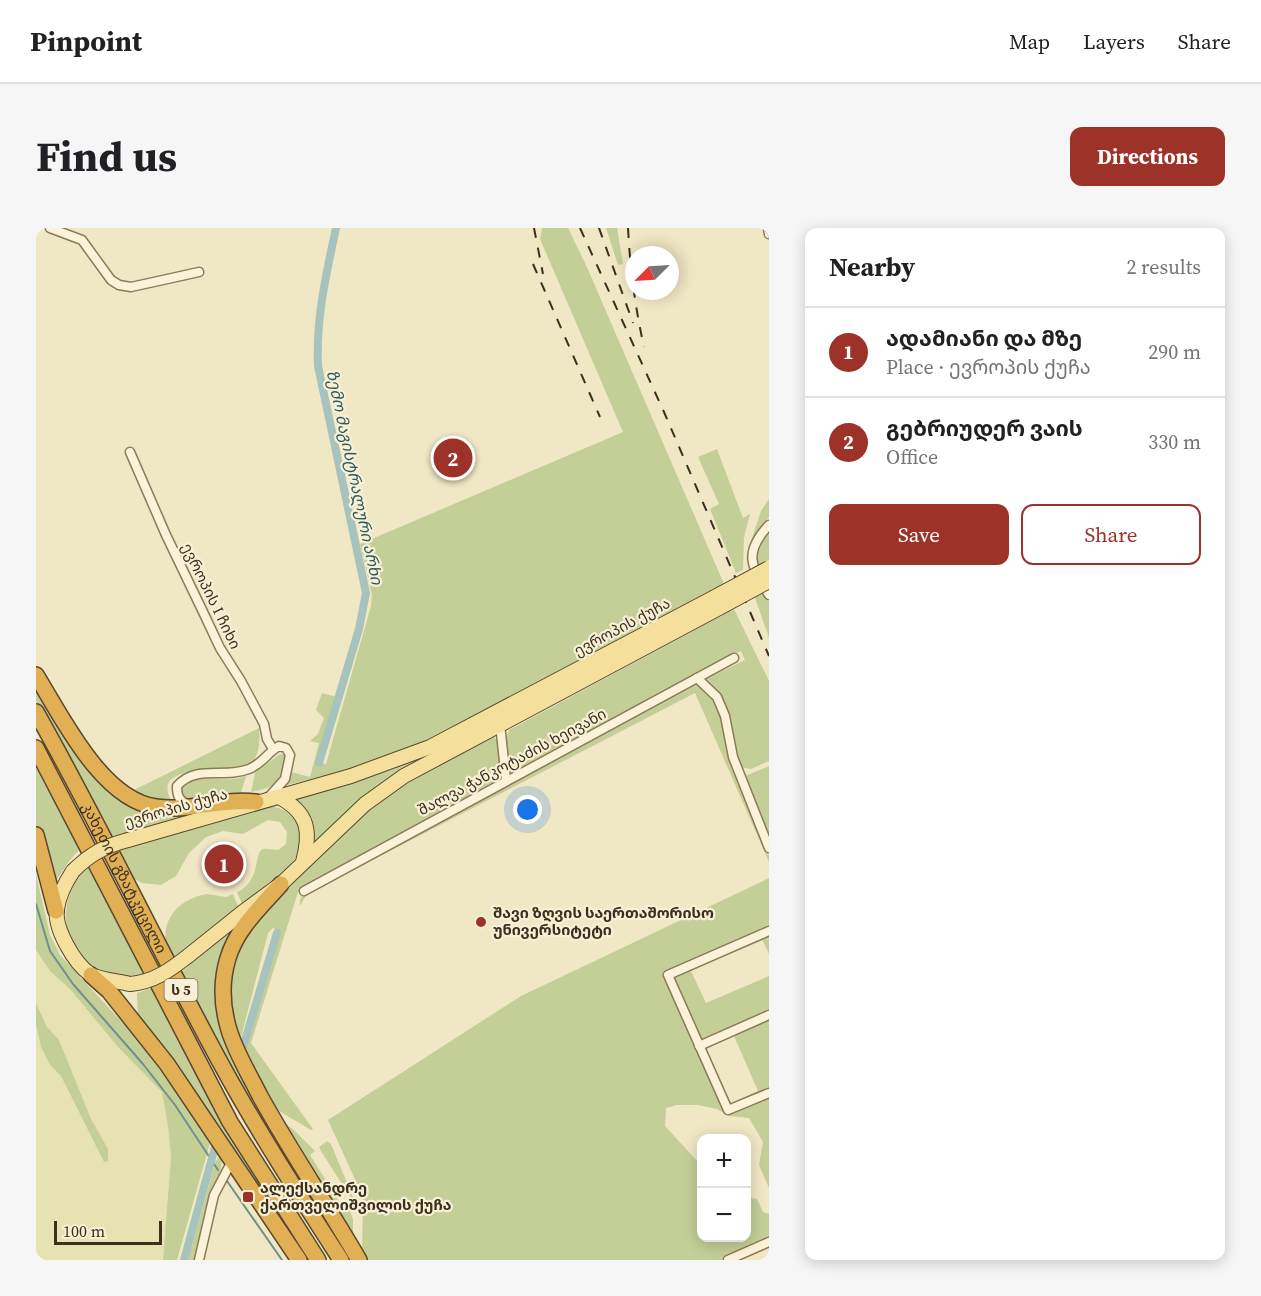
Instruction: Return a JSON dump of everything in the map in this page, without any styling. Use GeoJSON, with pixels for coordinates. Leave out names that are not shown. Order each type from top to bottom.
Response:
{"type":"FeatureCollection","features":[{"type":"Feature","properties":{"kind":"highway"},"geometry":{"type":"LineString","coordinates":[[36,675],[100,772],[119,791],[138,802],[156,807],[190,807],[267,799]]}},
{"type":"Feature","properties":{"kind":"highway","name":"კახეთის გზატკეცილი"},"geometry":{"type":"LineString","coordinates":[[36,712],[93,816],[221,1064],[275,1158],[341,1260]]}},
{"type":"Feature","properties":{"kind":"highway","name":"კახეთის გზატკეცილი"},"geometry":{"type":"LineString","coordinates":[[36,748],[230,1122],[318,1260]]}},
{"type":"Feature","properties":{"kind":"highway"},"geometry":{"type":"LineString","coordinates":[[36,835],[57,911]]}},
{"type":"Feature","properties":{"kind":"highway"},"geometry":{"type":"LineString","coordinates":[[281,884],[238,934],[228,957],[223,1000],[228,1029],[240,1059],[274,1120],[359,1260]]}},
{"type":"Feature","properties":{"kind":"highway"},"geometry":{"type":"LineString","coordinates":[[91,975],[109,991],[167,1064],[299,1260]]}},
{"type":"Feature","properties":{"kind":"main road","name":"ევროპის ქუჩა"},"geometry":{"type":"LineString","coordinates":[[91,975],[130,984],[144,983],[165,974],[281,884],[365,804],[404,776],[716,603],[769,568]]}},
{"type":"Feature","properties":{"kind":"main road","name":"ევროპის ქუჩა"},"geometry":{"type":"LineString","coordinates":[[57,911],[63,887],[73,870],[88,856],[107,845],[351,776],[430,747],[716,603],[769,581]]}},
{"type":"Feature","properties":{"kind":"main road"},"geometry":{"type":"LineString","coordinates":[[267,799],[291,803],[300,812],[306,824],[308,837],[302,864]]}},
{"type":"Feature","properties":{"kind":"main road"},"geometry":{"type":"LineString","coordinates":[[57,911],[62,933],[72,954],[91,975]]}},
{"type":"Feature","properties":{"kind":"street"},"geometry":{"type":"LineString","coordinates":[[50,228],[82,240],[111,280],[119,285],[131,287],[199,272]]}},
{"type":"Feature","properties":{"kind":"street"},"geometry":{"type":"LineString","coordinates":[[768,228],[769,234]]}},
{"type":"Feature","properties":{"kind":"street","name":"ევროპის I ჩიხი"},"geometry":{"type":"LineString","coordinates":[[130,452],[220,648],[264,724],[267,739],[273,749],[279,746],[286,748],[290,755],[285,779],[267,799]]}},
{"type":"Feature","properties":{"kind":"street"},"geometry":{"type":"LineString","coordinates":[[769,525],[761,534],[753,552],[754,570],[769,595]]}},
{"type":"Feature","properties":{"kind":"street","name":"შალვა ჭანკოტაძის ხეივანი"},"geometry":{"type":"LineString","coordinates":[[304,891],[734,658]]}},
{"type":"Feature","properties":{"kind":"street"},"geometry":{"type":"LineString","coordinates":[[697,678],[717,697],[725,716],[733,757],[769,848]]}},
{"type":"Feature","properties":{"kind":"street"},"geometry":{"type":"LineString","coordinates":[[500,724],[506,780]]}},
{"type":"Feature","properties":{"kind":"street"},"geometry":{"type":"LineString","coordinates":[[190,807],[180,800],[177,794],[177,786],[185,777],[194,774],[248,770],[261,762],[273,749]]}},
{"type":"Feature","properties":{"kind":"street"},"geometry":{"type":"LineString","coordinates":[[769,931],[668,975],[728,1110],[769,1093]]}},
{"type":"Feature","properties":{"kind":"street"},"geometry":{"type":"LineString","coordinates":[[699,1046],[769,1015]]}},
{"type":"Feature","properties":{"kind":"street"},"geometry":{"type":"LineString","coordinates":[[199,1260],[214,1195],[232,1161]]}},
{"type":"Feature","properties":{"kind":"street"},"geometry":{"type":"LineString","coordinates":[[728,1260],[769,1242]]}},
{"type":"Feature","properties":{"kind":"shaded area"},"geometry":{"type":"Polygon","coordinates":[[[36,950],[50,971],[70,989],[118,1047],[162,1092],[171,1157],[163,1260],[36,1260],[36,1025],[41,1047],[50,1065],[61,1076],[104,1162],[107,1149],[91,1119],[59,1041],[47,1027],[36,1003],[36,950]]]}},
{"type":"Feature","properties":{"kind":"green space"},"geometry":{"type":"Polygon","coordinates":[[[542,228],[568,228],[724,584],[422,742],[357,768],[287,785],[291,772],[310,777],[319,743],[310,741],[318,734],[324,718],[316,710],[322,693],[336,697],[317,762],[326,764],[371,606],[372,595],[360,544],[623,432],[540,239],[542,228]]]}},
{"type":"Feature","properties":{"kind":"green space"},"geometry":{"type":"Polygon","coordinates":[[[606,228],[617,228],[623,264],[618,265],[606,228]]]}},
{"type":"Feature","properties":{"kind":"green space"},"geometry":{"type":"Polygon","coordinates":[[[717,449],[743,518],[750,514],[744,537],[743,570],[736,573],[710,509],[719,504],[698,457],[717,449]]]}},
{"type":"Feature","properties":{"kind":"green space"},"geometry":{"type":"Polygon","coordinates":[[[769,499],[769,517],[751,541],[761,511],[769,499]]]}},
{"type":"Feature","properties":{"kind":"green space"},"geometry":{"type":"Polygon","coordinates":[[[769,529],[769,560],[756,567],[758,546],[769,529]]]}},
{"type":"Feature","properties":{"kind":"green space"},"geometry":{"type":"Polygon","coordinates":[[[753,579],[769,602],[769,638],[755,598],[753,579]]]}},
{"type":"Feature","properties":{"kind":"green space"},"geometry":{"type":"Polygon","coordinates":[[[734,609],[769,681],[769,761],[751,769],[740,767],[726,716],[703,680],[745,660],[741,651],[521,767],[511,768],[508,764],[506,739],[509,730],[734,609]]]}},
{"type":"Feature","properties":{"kind":"green space"},"geometry":{"type":"Polygon","coordinates":[[[700,682],[717,701],[739,777],[769,856],[769,862],[695,693],[307,894],[300,906],[301,898],[306,892],[700,682]]]}},
{"type":"Feature","properties":{"kind":"green space"},"geometry":{"type":"Polygon","coordinates":[[[36,686],[66,736],[92,772],[119,799],[147,811],[189,816],[107,837],[36,701],[36,686]]]}},
{"type":"Feature","properties":{"kind":"green space"},"geometry":{"type":"Polygon","coordinates":[[[259,728],[257,755],[246,767],[192,772],[174,777],[169,783],[168,791],[172,802],[151,800],[132,791],[259,728]]]}},
{"type":"Feature","properties":{"kind":"green space"},"geometry":{"type":"Polygon","coordinates":[[[489,737],[497,740],[502,777],[302,887],[298,892],[251,1043],[313,1129],[311,1130],[274,1108],[244,1054],[279,931],[273,928],[268,933],[239,1045],[228,1005],[231,967],[245,935],[296,876],[357,817],[412,780],[489,737]]]}},
{"type":"Feature","properties":{"kind":"green space"},"geometry":{"type":"Polygon","coordinates":[[[437,751],[314,843],[309,819],[295,798],[378,774],[437,751]]]}},
{"type":"Feature","properties":{"kind":"green space"},"geometry":{"type":"Polygon","coordinates":[[[280,754],[284,755],[285,764],[281,777],[272,786],[251,792],[255,773],[280,754]]]}},
{"type":"Feature","properties":{"kind":"green space"},"geometry":{"type":"Polygon","coordinates":[[[769,766],[769,844],[743,777],[769,766]]]}},
{"type":"Feature","properties":{"kind":"green space"},"geometry":{"type":"Polygon","coordinates":[[[36,768],[79,850],[55,882],[36,828],[36,768]]]}},
{"type":"Feature","properties":{"kind":"green space"},"geometry":{"type":"Polygon","coordinates":[[[246,776],[241,793],[192,802],[182,797],[182,789],[192,780],[234,779],[246,776]]]}},
{"type":"Feature","properties":{"kind":"green space"},"geometry":{"type":"Polygon","coordinates":[[[272,806],[293,817],[301,834],[301,848],[290,865],[242,904],[237,892],[250,881],[260,851],[263,849],[278,850],[286,844],[287,832],[280,822],[268,820],[243,834],[223,831],[206,837],[189,853],[176,876],[161,885],[142,883],[133,878],[126,872],[115,852],[258,808],[272,806]]]}},
{"type":"Feature","properties":{"kind":"green space"},"geometry":{"type":"Polygon","coordinates":[[[88,867],[144,974],[118,976],[100,971],[82,958],[74,946],[68,933],[67,905],[78,878],[88,867]]]}},
{"type":"Feature","properties":{"kind":"green space"},"geometry":{"type":"Polygon","coordinates":[[[36,874],[50,935],[60,955],[133,1034],[172,1085],[210,1143],[177,1260],[163,1260],[171,1157],[162,1092],[118,1047],[70,989],[50,971],[36,950],[36,874]]]}},
{"type":"Feature","properties":{"kind":"green space"},"geometry":{"type":"Polygon","coordinates":[[[769,878],[769,930],[667,975],[727,1112],[769,1095],[769,1188],[759,1165],[763,1142],[749,1118],[729,1116],[717,1109],[698,1105],[677,1105],[666,1108],[665,1126],[697,1161],[697,1242],[751,1242],[751,1198],[757,1199],[763,1212],[769,1214],[769,1240],[724,1260],[366,1260],[362,1255],[363,1197],[328,1120],[521,996],[769,878]]]}},
{"type":"Feature","properties":{"kind":"green space"},"geometry":{"type":"Polygon","coordinates":[[[207,894],[226,897],[233,894],[238,906],[171,959],[165,936],[171,917],[185,902],[207,894]]]}},
{"type":"Feature","properties":{"kind":"green space"},"geometry":{"type":"Polygon","coordinates":[[[235,926],[218,1014],[231,1055],[254,1104],[342,1246],[338,1248],[249,1105],[179,974],[235,926]]]}},
{"type":"Feature","properties":{"kind":"green space"},"geometry":{"type":"Polygon","coordinates":[[[769,934],[769,954],[762,939],[691,971],[706,1003],[769,976],[769,1013],[701,1043],[672,976],[769,934]]]}},
{"type":"Feature","properties":{"kind":"green space"},"geometry":{"type":"Polygon","coordinates":[[[152,988],[227,1131],[309,1260],[160,1045],[138,1018],[137,993],[152,988]]]}},
{"type":"Feature","properties":{"kind":"green space"},"geometry":{"type":"Polygon","coordinates":[[[36,1003],[47,1027],[59,1040],[91,1119],[108,1149],[108,1161],[104,1162],[61,1076],[50,1065],[41,1047],[36,1025],[36,1003]]]}},
{"type":"Feature","properties":{"kind":"green space"},"geometry":{"type":"Polygon","coordinates":[[[769,1017],[769,1091],[729,1107],[702,1046],[769,1017]],[[734,1036],[706,1049],[731,1103],[758,1091],[734,1036]]]}},
{"type":"Feature","properties":{"kind":"green space"},"geometry":{"type":"Polygon","coordinates":[[[275,1116],[293,1129],[315,1151],[310,1155],[345,1211],[349,1209],[353,1219],[353,1241],[275,1116]]]}},
{"type":"Feature","properties":{"kind":"green space"},"geometry":{"type":"Polygon","coordinates":[[[327,1141],[331,1144],[355,1202],[319,1147],[327,1141]]]}},
{"type":"Feature","properties":{"kind":"green space"},"geometry":{"type":"Polygon","coordinates":[[[220,1154],[221,1169],[197,1260],[188,1260],[215,1163],[220,1154]]]}},
{"type":"Feature","properties":{"kind":"waterway","name":"ზემო მაგისტრალური არხი"},"geometry":{"type":"LineString","coordinates":[[319,763],[359,629],[366,593],[318,366],[320,313],[336,228]]}},
{"type":"Feature","properties":{"kind":"waterway"},"geometry":{"type":"LineString","coordinates":[[36,904],[50,951],[73,984],[143,1064],[175,1105],[218,1170]]}},
{"type":"Feature","properties":{"kind":"waterway","name":"ზემო მაგისტრალური არხი"},"geometry":{"type":"LineString","coordinates":[[243,1047],[277,933]]}},
{"type":"Feature","properties":{"kind":"waterway","name":"ზემო მაგისტრალური არხი"},"geometry":{"type":"LineString","coordinates":[[184,1260],[215,1147]]}},
{"type":"Feature","properties":{"kind":"waterway"},"geometry":{"type":"LineString","coordinates":[[227,1181],[282,1260]]}},
{"type":"Feature","properties":{"kind":"railway"},"geometry":{"type":"LineString","coordinates":[[534,228],[543,274]]}},
{"type":"Feature","properties":{"kind":"railway"},"geometry":{"type":"LineString","coordinates":[[580,228],[664,412],[769,656]]}},
{"type":"Feature","properties":{"kind":"railway"},"geometry":{"type":"LineString","coordinates":[[599,228],[633,323]]}},
{"type":"Feature","properties":{"kind":"railway"},"geometry":{"type":"LineString","coordinates":[[628,228],[633,288],[644,347]]}},
{"type":"Feature","properties":{"kind":"railway"},"geometry":{"type":"LineString","coordinates":[[533,264],[600,417]]}},
{"type":"Feature","properties":{"kind":"place","name":"გებრიუდერ ვაის"},"geometry":{"type":"Point","coordinates":[453,458]}},
{"type":"Feature","properties":{"kind":"place","name":"ადამიანი და მზე"},"geometry":{"type":"Point","coordinates":[224,864]}},
{"type":"Feature","properties":{"kind":"place","name":"შავი ზღვის საერთაშორისო უნივერსიტეტი"},"geometry":{"type":"Point","coordinates":[481,922]}},
{"type":"Feature","properties":{"kind":"place","name":"ალექსანდრე ქართველიშვილის ქუჩა"},"geometry":{"type":"Point","coordinates":[248,1197]}}]}
